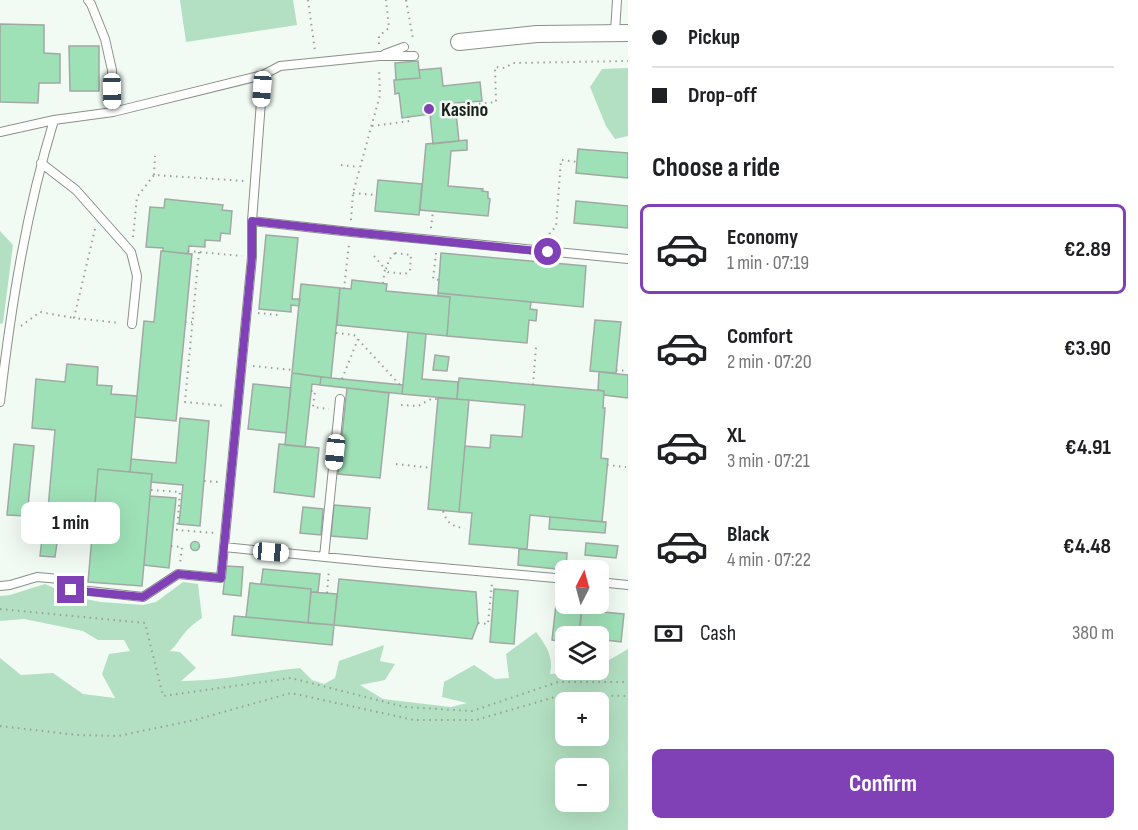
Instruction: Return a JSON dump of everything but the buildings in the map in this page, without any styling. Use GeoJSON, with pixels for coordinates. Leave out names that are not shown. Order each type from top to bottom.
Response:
{"type":"FeatureCollection","features":[{"type":"Feature","properties":{"kind":"street"},"geometry":{"type":"LineString","coordinates":[[459,42],[537,34],[621,32]]}},
{"type":"Feature","properties":{"kind":"lane"},"geometry":{"type":"LineString","coordinates":[[88,0],[105,39],[112,70],[113,112]]}},
{"type":"Feature","properties":{"kind":"lane"},"geometry":{"type":"LineString","coordinates":[[617,0],[621,32]]}},
{"type":"Feature","properties":{"kind":"lane"},"geometry":{"type":"LineString","coordinates":[[379,56],[404,46]]}},
{"type":"Feature","properties":{"kind":"lane"},"geometry":{"type":"LineString","coordinates":[[0,132],[54,120],[113,112],[263,75],[280,66],[379,56],[414,56]]}},
{"type":"Feature","properties":{"kind":"lane"},"geometry":{"type":"LineString","coordinates":[[0,586],[37,577],[60,579],[71,590],[143,597],[179,574],[221,578],[252,257],[252,221],[263,75]]}},
{"type":"Feature","properties":{"kind":"lane"},"geometry":{"type":"LineString","coordinates":[[0,402],[17,273],[41,163],[54,120]]}},
{"type":"Feature","properties":{"kind":"lane"},"geometry":{"type":"LineString","coordinates":[[41,163],[76,190],[132,252],[137,276],[132,324]]}},
{"type":"Feature","properties":{"kind":"lane"},"geometry":{"type":"LineString","coordinates":[[252,221],[628,259]]}},
{"type":"Feature","properties":{"kind":"lane"},"geometry":{"type":"LineString","coordinates":[[327,557],[340,399]]}},
{"type":"Feature","properties":{"kind":"lane"},"geometry":{"type":"LineString","coordinates":[[224,547],[555,578]]}},
{"type":"Feature","properties":{"kind":"lane"},"geometry":{"type":"LineString","coordinates":[[609,583],[628,585]]}},
{"type":"Feature","properties":{"kind":"path"},"geometry":{"type":"LineString","coordinates":[[308,0],[317,62]]}},
{"type":"Feature","properties":{"kind":"path"},"geometry":{"type":"LineString","coordinates":[[344,289],[353,193],[380,95],[379,36],[389,28],[386,0]]}},
{"type":"Feature","properties":{"kind":"path"},"geometry":{"type":"LineString","coordinates":[[406,0],[414,45]]}},
{"type":"Feature","properties":{"kind":"path"},"geometry":{"type":"LineString","coordinates":[[467,105],[496,102],[495,68],[505,68],[513,63],[628,61]]}},
{"type":"Feature","properties":{"kind":"path"},"geometry":{"type":"LineString","coordinates":[[372,126],[410,122],[409,117]]}},
{"type":"Feature","properties":{"kind":"path"},"geometry":{"type":"LineString","coordinates":[[132,252],[137,197],[154,175],[155,156]]}},
{"type":"Feature","properties":{"kind":"path"},"geometry":{"type":"LineString","coordinates":[[548,252],[550,232],[556,227],[561,160],[577,162]]}},
{"type":"Feature","properties":{"kind":"path"},"geometry":{"type":"LineString","coordinates":[[341,165],[359,167]]}},
{"type":"Feature","properties":{"kind":"path"},"geometry":{"type":"LineString","coordinates":[[154,175],[256,182]]}},
{"type":"Feature","properties":{"kind":"path"},"geometry":{"type":"LineString","coordinates":[[353,193],[376,195]]}},
{"type":"Feature","properties":{"kind":"path"},"geometry":{"type":"LineString","coordinates":[[433,211],[433,279],[439,280]]}},
{"type":"Feature","properties":{"kind":"path"},"geometry":{"type":"LineString","coordinates":[[74,318],[98,214]]}},
{"type":"Feature","properties":{"kind":"path"},"geometry":{"type":"LineString","coordinates":[[188,250],[252,257]]}},
{"type":"Feature","properties":{"kind":"path"},"geometry":{"type":"LineString","coordinates":[[199,252],[185,402],[237,407]]}},
{"type":"Feature","properties":{"kind":"path"},"geometry":{"type":"LineString","coordinates":[[374,256],[385,269],[388,272],[405,274],[410,270],[411,255],[395,254],[388,261],[388,267],[385,269],[383,283]]}},
{"type":"Feature","properties":{"kind":"path"},"geometry":{"type":"LineString","coordinates":[[247,312],[278,315],[278,311]]}},
{"type":"Feature","properties":{"kind":"path"},"geometry":{"type":"LineString","coordinates":[[8,335],[40,312],[132,324]]}},
{"type":"Feature","properties":{"kind":"path"},"geometry":{"type":"LineString","coordinates":[[185,322],[192,322]]}},
{"type":"Feature","properties":{"kind":"path"},"geometry":{"type":"LineString","coordinates":[[336,333],[354,335],[400,385]]}},
{"type":"Feature","properties":{"kind":"path"},"geometry":{"type":"LineString","coordinates":[[342,379],[358,339]]}},
{"type":"Feature","properties":{"kind":"path"},"geometry":{"type":"LineString","coordinates":[[533,384],[536,347]]}},
{"type":"Feature","properties":{"kind":"path"},"geometry":{"type":"LineString","coordinates":[[242,364],[293,370]]}},
{"type":"Feature","properties":{"kind":"path"},"geometry":{"type":"LineString","coordinates":[[616,370],[628,371]]}},
{"type":"Feature","properties":{"kind":"path"},"geometry":{"type":"LineString","coordinates":[[311,391],[315,391],[313,407],[339,410]]}},
{"type":"Feature","properties":{"kind":"path"},"geometry":{"type":"LineString","coordinates":[[401,405],[418,406],[431,399],[438,399]]}},
{"type":"Feature","properties":{"kind":"path"},"geometry":{"type":"LineString","coordinates":[[396,464],[432,468]]}},
{"type":"Feature","properties":{"kind":"path"},"geometry":{"type":"LineString","coordinates":[[607,465],[626,467]]}},
{"type":"Feature","properties":{"kind":"path"},"geometry":{"type":"LineString","coordinates":[[204,481],[230,483]]}},
{"type":"Feature","properties":{"kind":"path"},"geometry":{"type":"LineString","coordinates":[[151,489],[180,492],[177,530],[225,534]]}},
{"type":"Feature","properties":{"kind":"path"},"geometry":{"type":"LineString","coordinates":[[443,511],[450,525],[465,528]]}},
{"type":"Feature","properties":{"kind":"path"},"geometry":{"type":"LineString","coordinates":[[171,546],[182,547],[179,574]]}},
{"type":"Feature","properties":{"kind":"path"},"geometry":{"type":"LineString","coordinates":[[327,557],[327,593]]}},
{"type":"Feature","properties":{"kind":"path"},"geometry":{"type":"LineString","coordinates":[[478,624],[488,624],[492,573]]}},
{"type":"Feature","properties":{"kind":"path"},"geometry":{"type":"LineString","coordinates":[[0,609],[145,623],[163,696],[291,678],[405,707],[472,711],[558,682],[628,682]]}},
{"type":"Feature","properties":{"kind":"path"},"geometry":{"type":"LineString","coordinates":[[0,726],[77,735],[118,736],[195,720],[291,693],[414,720],[476,720],[562,695],[628,696]]}},
{"type":"Feature","properties":{"kind":"green space"},"geometry":{"type":"Polygon","coordinates":[[[180,0],[293,0],[297,25],[186,42],[180,0]]]}},
{"type":"Feature","properties":{"kind":"green space"},"geometry":{"type":"Polygon","coordinates":[[[628,68],[628,136],[615,139],[606,126],[590,87],[602,69],[628,68]]]}},
{"type":"Feature","properties":{"kind":"green space"},"geometry":{"type":"Polygon","coordinates":[[[0,231],[13,245],[3,323],[0,324],[0,231]]]}},
{"type":"Feature","properties":{"kind":"green space"},"geometry":{"type":"Polygon","coordinates":[[[183,582],[198,584],[202,618],[187,630],[170,651],[180,652],[196,668],[181,681],[226,678],[300,668],[312,680],[324,684],[335,678],[339,661],[384,645],[380,661],[395,664],[385,680],[360,685],[383,699],[451,707],[467,703],[442,697],[444,682],[474,665],[495,679],[509,678],[506,654],[536,632],[548,652],[551,662],[550,674],[555,673],[555,680],[609,680],[609,660],[628,649],[628,830],[0,830],[0,658],[21,675],[53,673],[83,694],[115,698],[102,674],[109,654],[130,651],[124,640],[98,640],[83,631],[24,619],[0,621],[0,596],[45,584],[74,597],[101,602],[143,605],[156,602],[183,582]]]}},
{"type":"Feature","properties":{"kind":"place","name":"Kasino"},"geometry":{"type":"Point","coordinates":[429,109]}},
{"type":"Feature","properties":{"kind":"route"},"geometry":{"type":"LineString","coordinates":[[71,590],[143,597],[178,574],[221,578],[252,257],[252,221],[548,252]]}}]}
